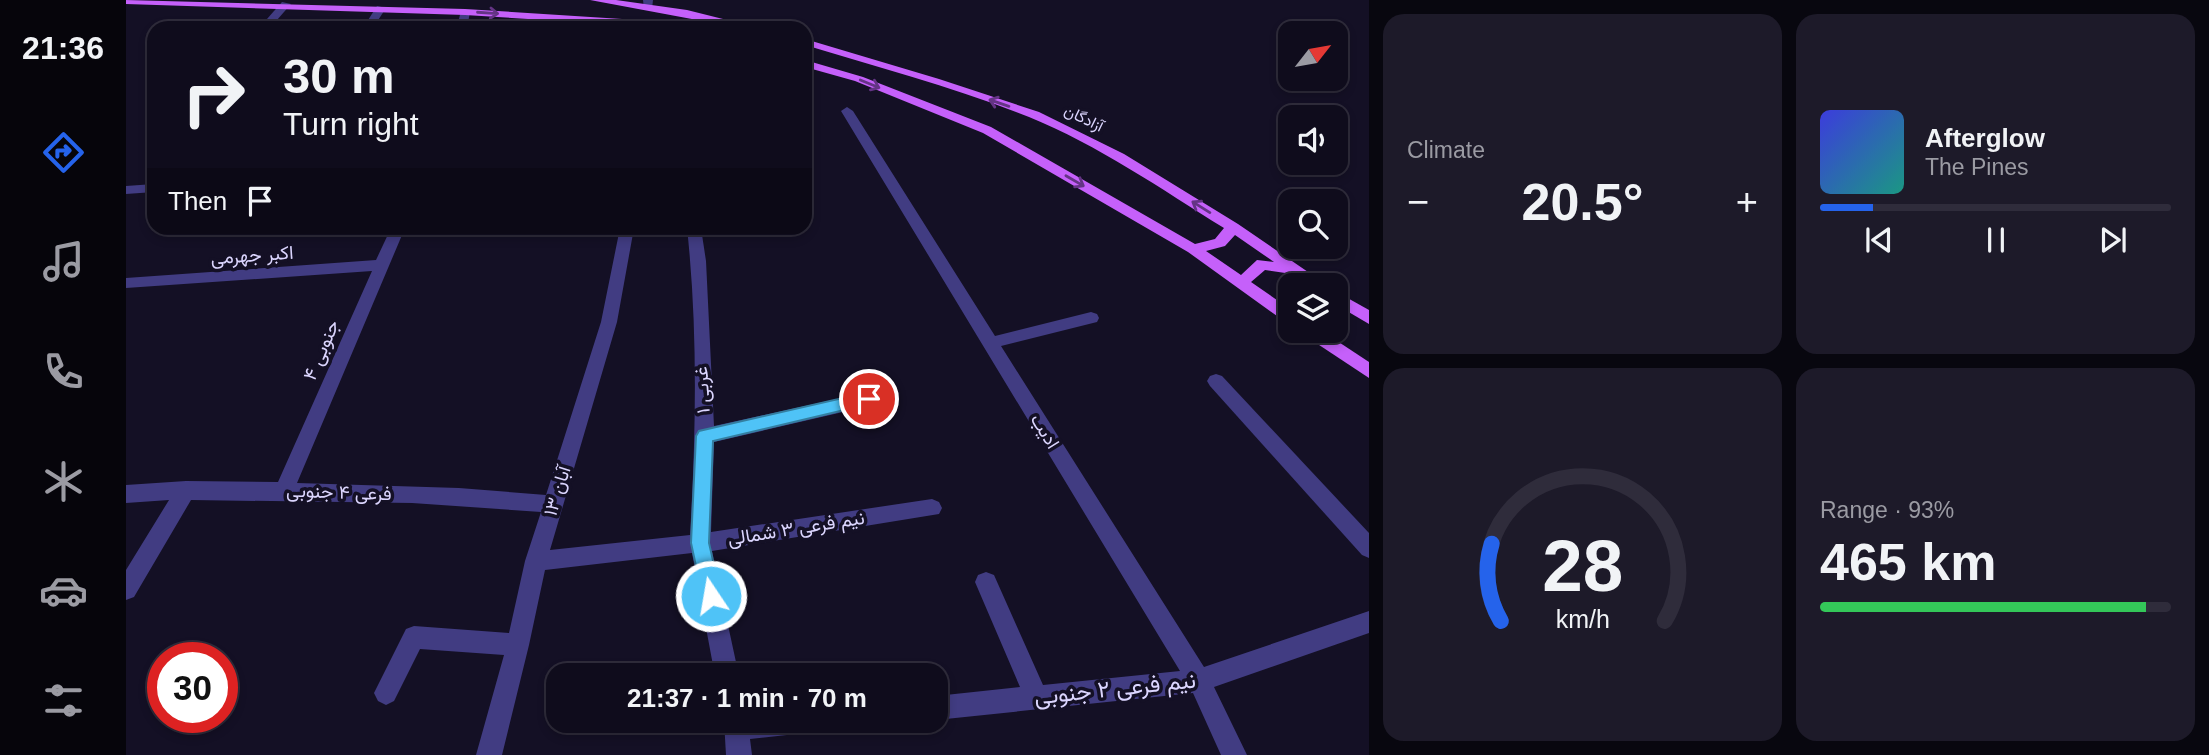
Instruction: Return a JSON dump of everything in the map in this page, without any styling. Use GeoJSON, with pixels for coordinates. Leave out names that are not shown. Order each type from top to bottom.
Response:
{"type":"FeatureCollection","features":[{"type":"Feature","properties":{"kind":"main road"},"geometry":{"type":"LineString","coordinates":[[310,5],[325,0]]}},
{"type":"Feature","properties":{"kind":"main road"},"geometry":{"type":"LineString","coordinates":[[595,0],[648,4],[723,21]]}},
{"type":"Feature","properties":{"kind":"main road"},"geometry":{"type":"LineString","coordinates":[[126,3],[359,3],[381,8],[576,21]]}},
{"type":"Feature","properties":{"kind":"main road","name":"آزادگان"},"geometry":{"type":"LineString","coordinates":[[812,44],[935,81],[1035,115],[1119,157],[1233,227],[1300,273]]}},
{"type":"Feature","properties":{"kind":"main road"},"geometry":{"type":"LineString","coordinates":[[812,65],[859,79],[987,130],[1193,249],[1278,309]]}},
{"type":"Feature","properties":{"kind":"main road"},"geometry":{"type":"LineString","coordinates":[[1193,249],[1220,243],[1233,227]]}},
{"type":"Feature","properties":{"kind":"main road"},"geometry":{"type":"LineString","coordinates":[[1241,283],[1262,264],[1300,273]]}},
{"type":"Feature","properties":{"kind":"main road"},"geometry":{"type":"LineString","coordinates":[[1348,304],[1369,318]]}},
{"type":"Feature","properties":{"kind":"main road"},"geometry":{"type":"LineString","coordinates":[[1328,343],[1369,371]]}},
{"type":"Feature","properties":{"kind":"street"},"geometry":{"type":"LineString","coordinates":[[270,21],[286,4]]}},
{"type":"Feature","properties":{"kind":"street"},"geometry":{"type":"LineString","coordinates":[[373,21],[381,8]]}},
{"type":"Feature","properties":{"kind":"street"},"geometry":{"type":"LineString","coordinates":[[463,21],[465,12]]}},
{"type":"Feature","properties":{"kind":"street","name":"اديب"},"geometry":{"type":"LineString","coordinates":[[847,111],[1199,681],[1234,755]]}},
{"type":"Feature","properties":{"kind":"street"},"geometry":{"type":"LineString","coordinates":[[126,190],[147,188]]}},
{"type":"Feature","properties":{"kind":"street","name":"۴ جنوبی"},"geometry":{"type":"LineString","coordinates":[[284,491],[395,235]]}},
{"type":"Feature","properties":{"kind":"street","name":"۱۳ آبان"},"geometry":{"type":"LineString","coordinates":[[489,755],[518,645],[536,562],[609,322],[626,235]]}},
{"type":"Feature","properties":{"kind":"street","name":"۱ غربی"},"geometry":{"type":"LineString","coordinates":[[695,235],[705,436],[700,543],[724,663]]}},
{"type":"Feature","properties":{"kind":"street","name":"اکبر جهرمی"},"geometry":{"type":"LineString","coordinates":[[126,283],[380,265]]}},
{"type":"Feature","properties":{"kind":"street"},"geometry":{"type":"LineString","coordinates":[[990,343],[1091,318]]}},
{"type":"Feature","properties":{"kind":"street"},"geometry":{"type":"LineString","coordinates":[[1216,381],[1369,548]]}},
{"type":"Feature","properties":{"kind":"street"},"geometry":{"type":"LineString","coordinates":[[705,436],[869,399]]}},
{"type":"Feature","properties":{"kind":"street"},"geometry":{"type":"LineString","coordinates":[[126,590],[186,490]]}},
{"type":"Feature","properties":{"kind":"street","name":"فرعی ۴ جنوبی"},"geometry":{"type":"LineString","coordinates":[[126,494],[186,490],[284,491],[502,498],[552,505]]}},
{"type":"Feature","properties":{"kind":"street","name":"نیم فرعی ۳ شمالی"},"geometry":{"type":"LineString","coordinates":[[536,562],[700,543],[932,508]]}},
{"type":"Feature","properties":{"kind":"street"},"geometry":{"type":"LineString","coordinates":[[986,582],[1036,697]]}},
{"type":"Feature","properties":{"kind":"street","name":"نیم فرعی ۲ جنوبی"},"geometry":{"type":"LineString","coordinates":[[948,707],[1199,681],[1369,622]]}},
{"type":"Feature","properties":{"kind":"street"},"geometry":{"type":"LineString","coordinates":[[386,693],[414,637],[518,645]]}},
{"type":"Feature","properties":{"kind":"street"},"geometry":{"type":"LineString","coordinates":[[738,733],[739,755]]}},
{"type":"Feature","properties":{"kind":"route"},"geometry":{"type":"LineString","coordinates":[[711,596],[700,543],[705,436],[869,399]]}}]}
